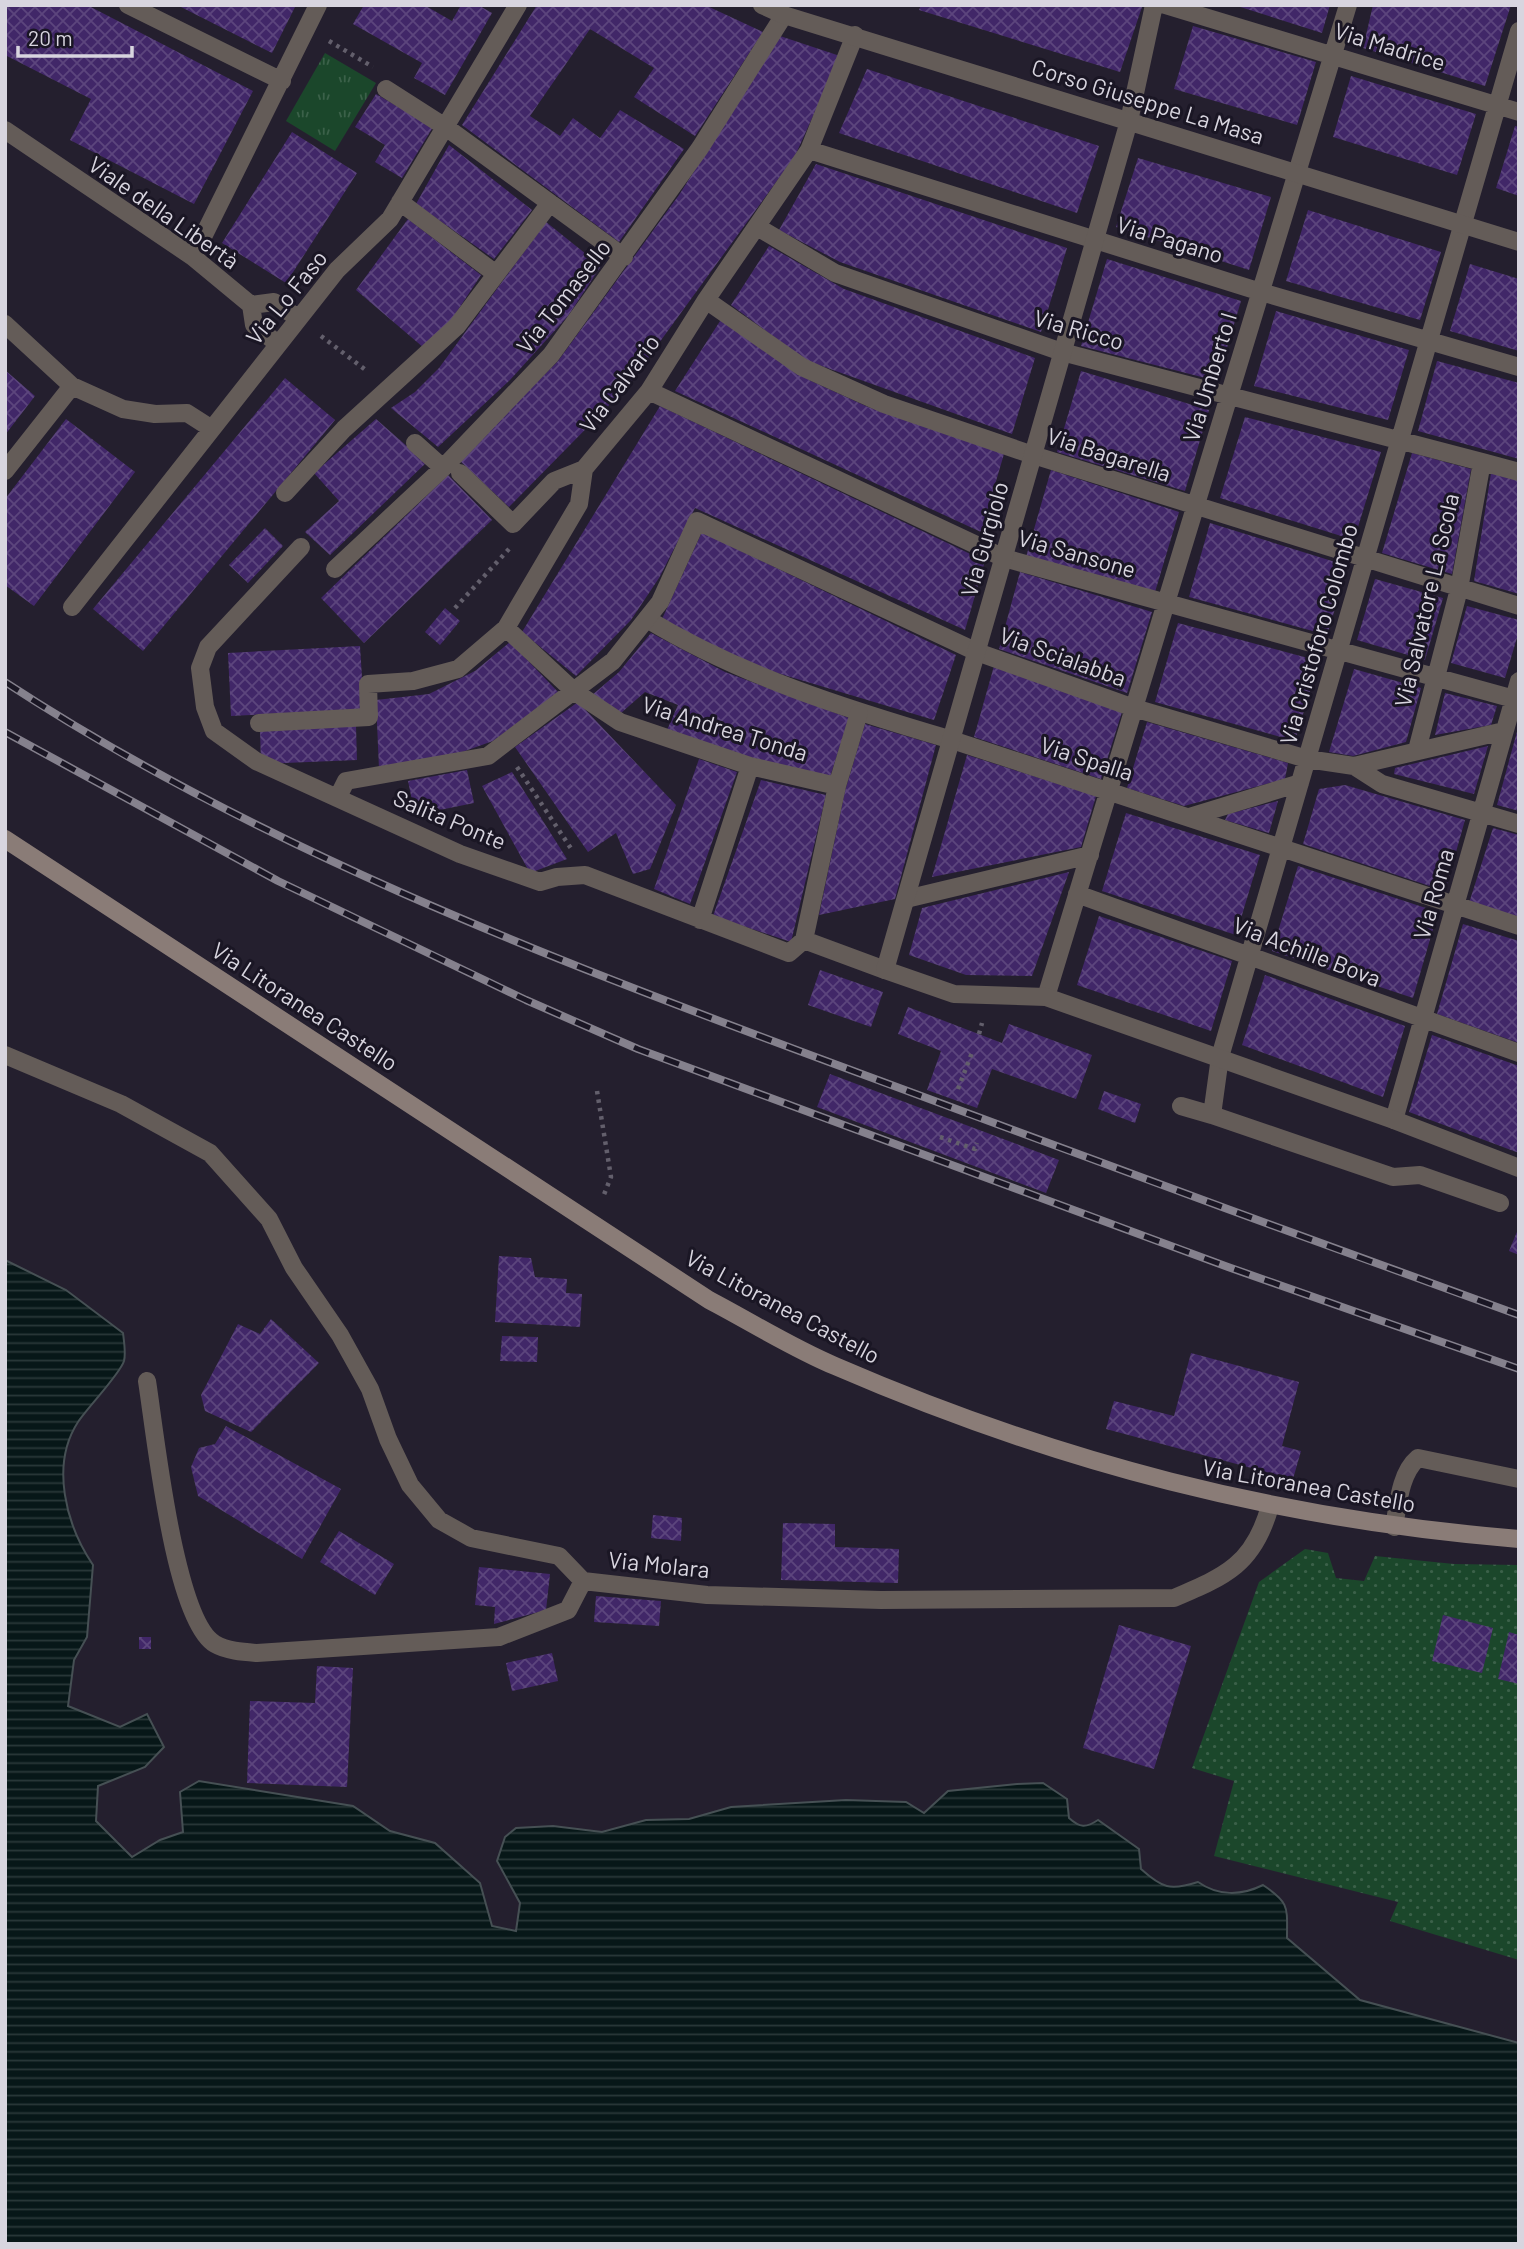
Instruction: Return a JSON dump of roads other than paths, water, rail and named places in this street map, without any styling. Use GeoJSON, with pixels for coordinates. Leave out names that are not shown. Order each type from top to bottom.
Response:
{"type":"FeatureCollection","features":[{"type":"Feature","properties":{"kind":"main road","name":"Via Litoranea Castello"},"geometry":{"type":"LineString","coordinates":[[5,839],[709,1300],[833,1365],[949,1412],[1168,1483],[1270,1506],[1394,1527],[1519,1539]]}},
{"type":"Feature","properties":{"kind":"street"},"geometry":{"type":"LineString","coordinates":[[128,5],[282,81]]}},
{"type":"Feature","properties":{"kind":"street"},"geometry":{"type":"LineString","coordinates":[[193,257],[318,5]]}},
{"type":"Feature","properties":{"kind":"street","name":"Corso Giuseppe La Masa"},"geometry":{"type":"LineString","coordinates":[[762,5],[784,15],[1519,242]]}},
{"type":"Feature","properties":{"kind":"street","name":"Via Gurgiolo"},"geometry":{"type":"LineString","coordinates":[[885,970],[1129,121],[1154,5]]}},
{"type":"Feature","properties":{"kind":"street","name":"Via Madrice"},"geometry":{"type":"LineString","coordinates":[[1165,5],[1335,54],[1519,112]]}},
{"type":"Feature","properties":{"kind":"street","name":"Via Umberto I"},"geometry":{"type":"LineString","coordinates":[[1046,997],[1348,5]]}},
{"type":"Feature","properties":{"kind":"street","name":"Via Lo Faso"},"geometry":{"type":"LineString","coordinates":[[72,607],[337,270],[390,219],[447,128],[514,7]]}},
{"type":"Feature","properties":{"kind":"street","name":"Via Tomasello"},"geometry":{"type":"LineString","coordinates":[[335,569],[452,470],[551,355],[700,148],[784,15]]}},
{"type":"Feature","properties":{"kind":"street","name":"Via Cristoforo Colombo"},"geometry":{"type":"LineString","coordinates":[[1212,1115],[1220,1057],[1519,31]]}},
{"type":"Feature","properties":{"kind":"street","name":"Via Calvario"},"geometry":{"type":"LineString","coordinates":[[259,723],[369,717],[368,684],[413,681],[458,669],[506,628],[579,504],[584,469],[649,391],[706,300],[759,228],[809,150],[855,35]]}},
{"type":"Feature","properties":{"kind":"street"},"geometry":{"type":"LineString","coordinates":[[386,89],[447,128],[624,257]]}},
{"type":"Feature","properties":{"kind":"street","name":"Viale della Libertà"},"geometry":{"type":"LineString","coordinates":[[5,130],[44,160],[193,257],[251,306]]}},
{"type":"Feature","properties":{"kind":"street","name":"Via Pagano"},"geometry":{"type":"LineString","coordinates":[[809,150],[1261,292],[1519,367]]}},
{"type":"Feature","properties":{"kind":"street"},"geometry":{"type":"LineString","coordinates":[[400,202],[496,274]]}},
{"type":"Feature","properties":{"kind":"street"},"geometry":{"type":"LineString","coordinates":[[285,493],[344,429],[457,326],[550,203]]}},
{"type":"Feature","properties":{"kind":"street","name":"Via Ricco"},"geometry":{"type":"LineString","coordinates":[[759,228],[835,273],[1062,352],[1399,440]]}},
{"type":"Feature","properties":{"kind":"street","name":"Via Bagarella"},"geometry":{"type":"LineString","coordinates":[[706,300],[802,367],[884,404],[1196,507],[1519,606]]}},
{"type":"Feature","properties":{"kind":"street"},"geometry":{"type":"LineString","coordinates":[[278,344],[254,325],[251,306],[274,302],[298,318]]}},
{"type":"Feature","properties":{"kind":"street"},"geometry":{"type":"LineString","coordinates":[[5,324],[72,386],[124,409],[155,414],[187,413],[212,429]]}},
{"type":"Feature","properties":{"kind":"street"},"geometry":{"type":"LineString","coordinates":[[5,471],[72,386]]}},
{"type":"Feature","properties":{"kind":"street","name":"Via Sansone"},"geometry":{"type":"LineString","coordinates":[[649,391],[1003,558],[1166,605],[1436,677],[1513,709]]}},
{"type":"Feature","properties":{"kind":"street"},"geometry":{"type":"LineString","coordinates":[[1399,440],[1519,472]]}},
{"type":"Feature","properties":{"kind":"street"},"geometry":{"type":"LineString","coordinates":[[415,443],[452,470],[513,524],[554,481],[584,469]]}},
{"type":"Feature","properties":{"kind":"street","name":"Via Salvatore La Scola"},"geometry":{"type":"LineString","coordinates":[[1417,750],[1459,589],[1482,462]]}},
{"type":"Feature","properties":{"kind":"street","name":"Via Scialabba"},"geometry":{"type":"LineString","coordinates":[[647,619],[660,602],[697,521],[976,652],[1134,708],[1307,760],[1354,766]]}},
{"type":"Feature","properties":{"kind":"street","name":"Salita Ponte"},"geometry":{"type":"LineString","coordinates":[[301,547],[208,647],[200,668],[205,708],[214,731],[233,747],[288,777],[460,853],[540,882],[557,877],[585,876],[789,953],[804,940]]}},
{"type":"Feature","properties":{"kind":"street"},"geometry":{"type":"LineString","coordinates":[[338,797],[346,781],[488,756],[614,661],[647,619]]}},
{"type":"Feature","properties":{"kind":"street","name":"Via Spalla"},"geometry":{"type":"LineString","coordinates":[[647,619],[732,665],[859,713],[951,740],[1519,926]]}},
{"type":"Feature","properties":{"kind":"street","name":"Via Andrea Tonda"},"geometry":{"type":"LineString","coordinates":[[506,628],[575,692],[620,722],[750,766],[837,786]]}},
{"type":"Feature","properties":{"kind":"street"},"geometry":{"type":"LineString","coordinates":[[1354,766],[1417,750],[1513,709]]}},
{"type":"Feature","properties":{"kind":"street","name":"Via Roma"},"geometry":{"type":"LineString","coordinates":[[1394,1120],[1513,709]]}},
{"type":"Feature","properties":{"kind":"street"},"geometry":{"type":"LineString","coordinates":[[859,713],[837,786],[804,940],[954,994],[1046,997],[1220,1057],[1519,1168]]}},
{"type":"Feature","properties":{"kind":"street"},"geometry":{"type":"LineString","coordinates":[[700,920],[750,766]]}},
{"type":"Feature","properties":{"kind":"street"},"geometry":{"type":"LineString","coordinates":[[1354,766],[1382,784],[1519,824]]}},
{"type":"Feature","properties":{"kind":"street"},"geometry":{"type":"LineString","coordinates":[[1189,817],[1300,783]]}},
{"type":"Feature","properties":{"kind":"street"},"geometry":{"type":"LineString","coordinates":[[906,899],[1090,855]]}},
{"type":"Feature","properties":{"kind":"street","name":"Via Achille Bova"},"geometry":{"type":"LineString","coordinates":[[1077,894],[1519,1053]]}},
{"type":"Feature","properties":{"kind":"street"},"geometry":{"type":"LineString","coordinates":[[5,1055],[121,1104],[210,1153],[269,1219],[294,1268],[340,1335],[370,1389],[388,1439],[410,1485],[439,1520],[471,1538],[559,1556],[583,1581]]}},
{"type":"Feature","properties":{"kind":"street"},"geometry":{"type":"LineString","coordinates":[[1181,1106],[1393,1177],[1420,1175],[1500,1203]]}},
{"type":"Feature","properties":{"kind":"street","name":"Via Molara"},"geometry":{"type":"LineString","coordinates":[[148,1381],[182,1582],[197,1622],[213,1644],[236,1651],[257,1653],[499,1637],[568,1610],[583,1581],[707,1595],[867,1600],[1174,1598],[1208,1583],[1246,1558],[1262,1533],[1270,1506]]}},
{"type":"Feature","properties":{"kind":"street"},"geometry":{"type":"LineString","coordinates":[[1394,1527],[1405,1476],[1410,1465],[1418,1458],[1519,1479]]}},
{"type":"Feature","properties":{"kind":"railway"},"geometry":{"type":"LineString","coordinates":[[5,682],[101,741],[199,795],[300,846],[506,937],[821,1059],[1519,1315]]}},
{"type":"Feature","properties":{"kind":"railway"},"geometry":{"type":"LineString","coordinates":[[5,732],[278,881],[526,1000],[638,1049],[1228,1267],[1519,1369]]}}]}
